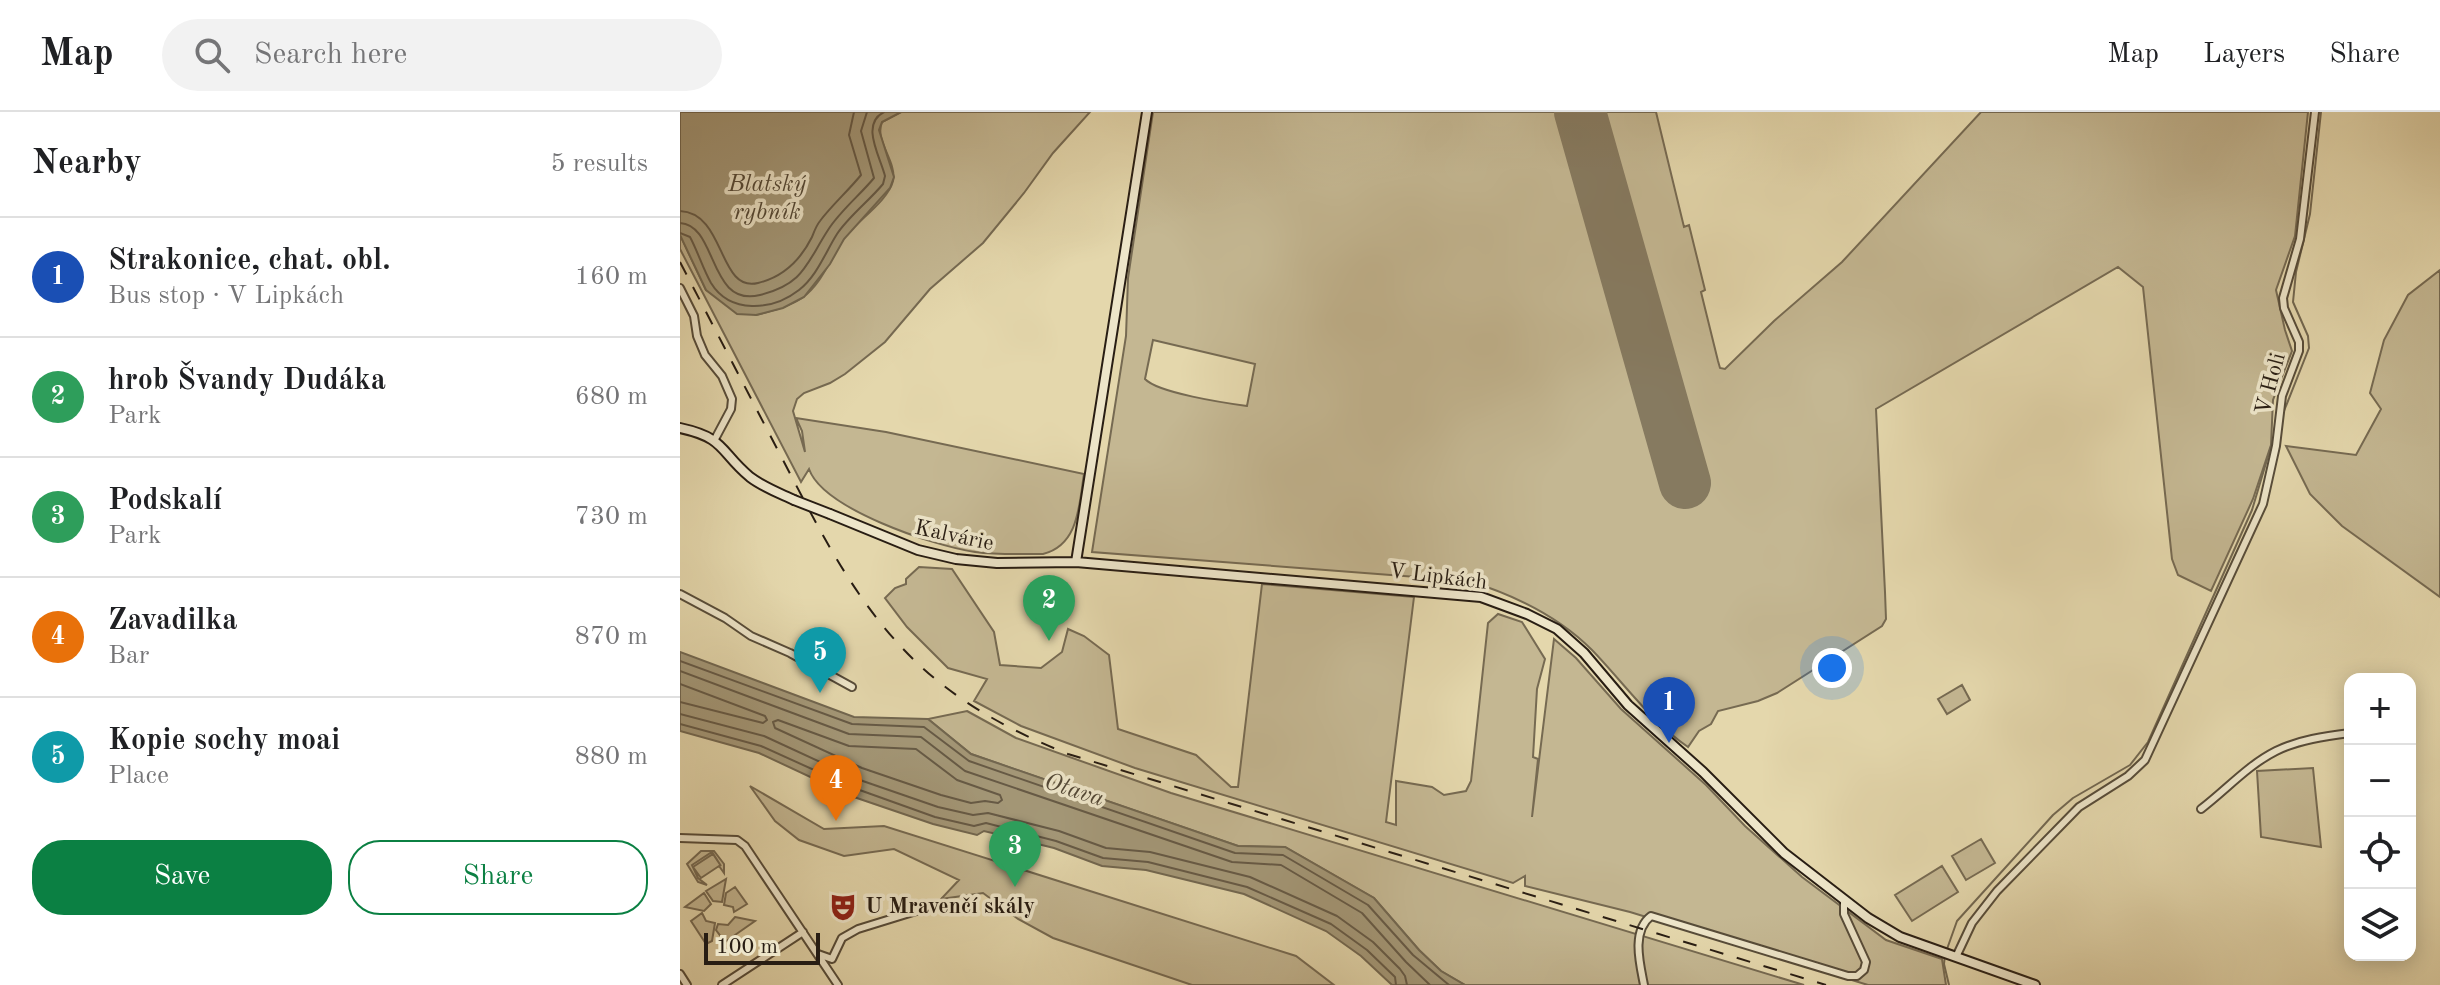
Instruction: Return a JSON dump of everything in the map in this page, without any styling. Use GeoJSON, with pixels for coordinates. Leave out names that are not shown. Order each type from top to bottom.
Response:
{"type":"FeatureCollection","features":[{"type":"Feature","properties":{"kind":"street"},"geometry":{"type":"LineString","coordinates":[[1076,562],[1147,112]]}},
{"type":"Feature","properties":{"kind":"street","name":"V Holi"},"geometry":{"type":"LineString","coordinates":[[1956,957],[1972,923],[2007,880],[2079,807],[2128,776],[2145,760],[2263,504],[2276,446],[2282,396],[2299,351],[2296,332],[2284,308],[2283,298],[2300,239],[2315,112]]}},
{"type":"Feature","properties":{"kind":"street"},"geometry":{"type":"LineString","coordinates":[[680,288],[694,316],[697,336],[705,355],[722,376],[732,399],[731,409],[715,439],[680,428]]}},
{"type":"Feature","properties":{"kind":"street","name":"Kalvárie"},"geometry":{"type":"LineString","coordinates":[[715,439],[749,476],[770,490],[918,550],[956,559],[997,563],[1076,562]]}},
{"type":"Feature","properties":{"kind":"street","name":"V Lipkách"},"geometry":{"type":"LineString","coordinates":[[1076,562],[1481,597],[1527,614],[1557,629],[1584,653],[1628,705],[1703,772],[1784,853],[1844,900],[1900,937],[2035,985]]}},
{"type":"Feature","properties":{"kind":"street"},"geometry":{"type":"LineString","coordinates":[[680,594],[751,636],[790,653],[852,687]]}},
{"type":"Feature","properties":{"kind":"street"},"geometry":{"type":"LineString","coordinates":[[2201,809],[2277,750],[2344,734]]}},
{"type":"Feature","properties":{"kind":"street"},"geometry":{"type":"LineString","coordinates":[[680,838],[737,840],[745,846],[838,985]]}},
{"type":"Feature","properties":{"kind":"street"},"geometry":{"type":"LineString","coordinates":[[1644,985],[1638,944],[1645,922],[1651,916],[1848,976],[1857,976],[1864,970],[1866,962],[1844,914],[1844,900]]}},
{"type":"Feature","properties":{"kind":"street"},"geometry":{"type":"LineString","coordinates":[[818,954],[832,959],[842,938],[858,929],[939,904]]}},
{"type":"Feature","properties":{"kind":"street"},"geometry":{"type":"LineString","coordinates":[[722,985],[803,932]]}},
{"type":"Feature","properties":{"kind":"street"},"geometry":{"type":"LineString","coordinates":[[680,974],[687,985]]}},
{"type":"Feature","properties":{"kind":"shaded area"},"geometry":{"type":"Polygon","coordinates":[[[901,112],[1090,112],[1053,153],[983,243],[930,289],[885,342],[845,374],[797,399],[793,411],[805,452],[802,431],[796,418],[886,432],[1084,474],[1078,511],[1070,533],[1055,549],[1043,554],[983,553],[934,542],[857,511],[818,484],[809,469],[801,482],[680,249],[680,235],[706,290],[756,315],[802,298],[821,277],[845,237],[890,188],[892,166],[880,129],[882,122],[901,112]]]}},
{"type":"Feature","properties":{"kind":"shaded area"},"geometry":{"type":"Polygon","coordinates":[[[1153,112],[1656,112],[1684,227],[1689,225],[1718,361],[1720,368],[1725,369],[1842,262],[1981,112],[2308,112],[2295,236],[2276,290],[2292,351],[2273,400],[2271,445],[2253,499],[2211,591],[2178,575],[2172,559],[2143,287],[2118,267],[1876,409],[1886,619],[1882,626],[1777,693],[1718,711],[1711,724],[1699,731],[1688,747],[1662,726],[1592,650],[1565,627],[1519,600],[1469,581],[1092,552],[1126,336],[1128,278],[1153,112]],[[1153,340],[1145,379],[1177,393],[1247,406],[1255,364],[1153,340]]]}},
{"type":"Feature","properties":{"kind":"shaded area"},"geometry":{"type":"Polygon","coordinates":[[[2440,270],[2440,597],[2342,526],[2310,494],[2286,446],[2356,455],[2381,409],[2370,393],[2384,340],[2408,295],[2440,270]]]}},
{"type":"Feature","properties":{"kind":"shaded area"},"geometry":{"type":"Polygon","coordinates":[[[919,567],[952,569],[994,632],[1000,665],[1041,668],[1062,652],[1068,629],[1084,636],[1109,655],[1118,729],[1196,755],[1231,787],[1238,787],[1262,584],[1414,597],[1386,822],[1396,825],[1396,781],[1432,787],[1444,795],[1466,791],[1471,781],[1488,623],[1498,614],[1522,622],[1545,659],[1537,689],[1533,757],[1538,759],[1532,817],[1554,639],[1576,658],[1621,709],[1802,877],[1886,940],[1942,959],[1946,985],[1868,985],[1630,912],[1525,886],[1525,876],[1513,883],[1135,768],[1021,726],[974,701],[987,679],[948,668],[907,627],[885,598],[895,588],[906,584],[906,579],[919,567]]]}},
{"type":"Feature","properties":{"kind":"shaded area"},"geometry":{"type":"Polygon","coordinates":[[[1962,685],[1970,700],[1947,714],[1938,699],[1962,685]]]}},
{"type":"Feature","properties":{"kind":"shaded area"},"geometry":{"type":"Polygon","coordinates":[[[967,711],[1016,738],[1171,793],[1804,985],[1465,985],[1441,971],[1419,950],[1374,898],[1285,847],[1238,846],[971,754],[928,719],[967,711]]]}},
{"type":"Feature","properties":{"kind":"shaded area"},"geometry":{"type":"Polygon","coordinates":[[[2313,768],[2321,847],[2261,837],[2257,771],[2313,768]]]}},
{"type":"Feature","properties":{"kind":"shaded area"},"geometry":{"type":"Polygon","coordinates":[[[750,786],[824,829],[884,826],[1296,956],[1334,985],[1192,985],[1053,938],[1018,919],[983,893],[941,899],[959,880],[894,849],[844,856],[799,840],[775,821],[750,786]]]}},
{"type":"Feature","properties":{"kind":"shaded area"},"geometry":{"type":"Polygon","coordinates":[[[1981,839],[1995,863],[1966,880],[1952,856],[1981,839]]]}},
{"type":"Feature","properties":{"kind":"shaded area"},"geometry":{"type":"Polygon","coordinates":[[[701,851],[714,851],[724,864],[724,873],[719,866],[701,878],[693,867],[713,854],[721,866],[712,852],[692,865],[698,878],[707,885],[698,882],[687,864],[701,851]]]}},
{"type":"Feature","properties":{"kind":"shaded area"},"geometry":{"type":"Polygon","coordinates":[[[1942,866],[1958,892],[1912,921],[1895,895],[1942,866]]]}},
{"type":"Feature","properties":{"kind":"shaded area"},"geometry":{"type":"Polygon","coordinates":[[[726,879],[722,902],[713,901],[706,891],[726,879]]]}},
{"type":"Feature","properties":{"kind":"shaded area"},"geometry":{"type":"Polygon","coordinates":[[[735,887],[747,904],[734,912],[733,907],[724,905],[726,893],[735,887]]]}},
{"type":"Feature","properties":{"kind":"shaded area"},"geometry":{"type":"Polygon","coordinates":[[[704,893],[711,904],[704,911],[685,907],[704,893]]]}},
{"type":"Feature","properties":{"kind":"shaded area"},"geometry":{"type":"Polygon","coordinates":[[[702,913],[706,921],[715,923],[712,941],[706,944],[691,921],[702,913]]]}},
{"type":"Feature","properties":{"kind":"shaded area"},"geometry":{"type":"Polygon","coordinates":[[[735,917],[755,921],[725,942],[716,930],[718,924],[728,925],[735,917]]]}},
{"type":"Feature","properties":{"kind":"water","name":"Blatský rybník"},"geometry":{"type":"Polygon","coordinates":[[[680,112],[901,112],[882,122],[879,130],[894,177],[890,188],[844,239],[830,264],[804,297],[783,308],[756,315],[737,314],[706,290],[680,235],[680,112]]]}},
{"type":"Feature","properties":{"kind":"water","name":"Otava"},"geometry":{"type":"Polygon","coordinates":[[[680,652],[854,717],[928,719],[971,754],[1238,846],[1285,847],[1374,898],[1419,950],[1441,971],[1465,985],[1392,985],[1361,956],[1326,931],[1244,894],[1146,870],[1102,866],[1054,848],[984,831],[977,835],[933,824],[851,796],[759,753],[680,731],[680,652]]]}},
{"type":"Feature","properties":{"kind":"waterway"},"geometry":{"type":"LineString","coordinates":[[2282,416],[2309,348],[2308,336],[2293,302],[2296,272],[2310,214],[2321,112]]}},
{"type":"Feature","properties":{"kind":"waterway"},"geometry":{"type":"LineString","coordinates":[[1947,949],[1957,921],[2053,815],[2073,798],[2130,765],[2148,742],[2252,510],[2275,433]]}},
{"type":"Feature","properties":{"kind":"waterway"},"geometry":{"type":"LineString","coordinates":[[1945,955],[1949,985]]}},
{"type":"Feature","properties":{"kind":"runway"},"geometry":{"type":"LineString","coordinates":[[1580,112],[1685,483]]}},
{"type":"Feature","properties":{"kind":"railway"},"geometry":{"type":"LineString","coordinates":[[680,262],[812,515],[857,591],[913,659],[967,702],[1026,736],[1068,754],[1826,985]]}},
{"type":"Feature","properties":{"kind":"place","name":"hrob Švandy Dudáka"},"geometry":{"type":"Point","coordinates":[1049,641]}},
{"type":"Feature","properties":{"kind":"place","name":"Kopie sochy moai"},"geometry":{"type":"Point","coordinates":[820,693]}},
{"type":"Feature","properties":{"kind":"place","name":"Strakonice, chat. obl."},"geometry":{"type":"Point","coordinates":[1669,743]}},
{"type":"Feature","properties":{"kind":"place","name":"Zavadilka"},"geometry":{"type":"Point","coordinates":[836,821]}},
{"type":"Feature","properties":{"kind":"place","name":"Podskalí"},"geometry":{"type":"Point","coordinates":[1015,887]}},
{"type":"Feature","properties":{"kind":"place","name":"U Mravenčí skály"},"geometry":{"type":"Point","coordinates":[843,907]}}]}
